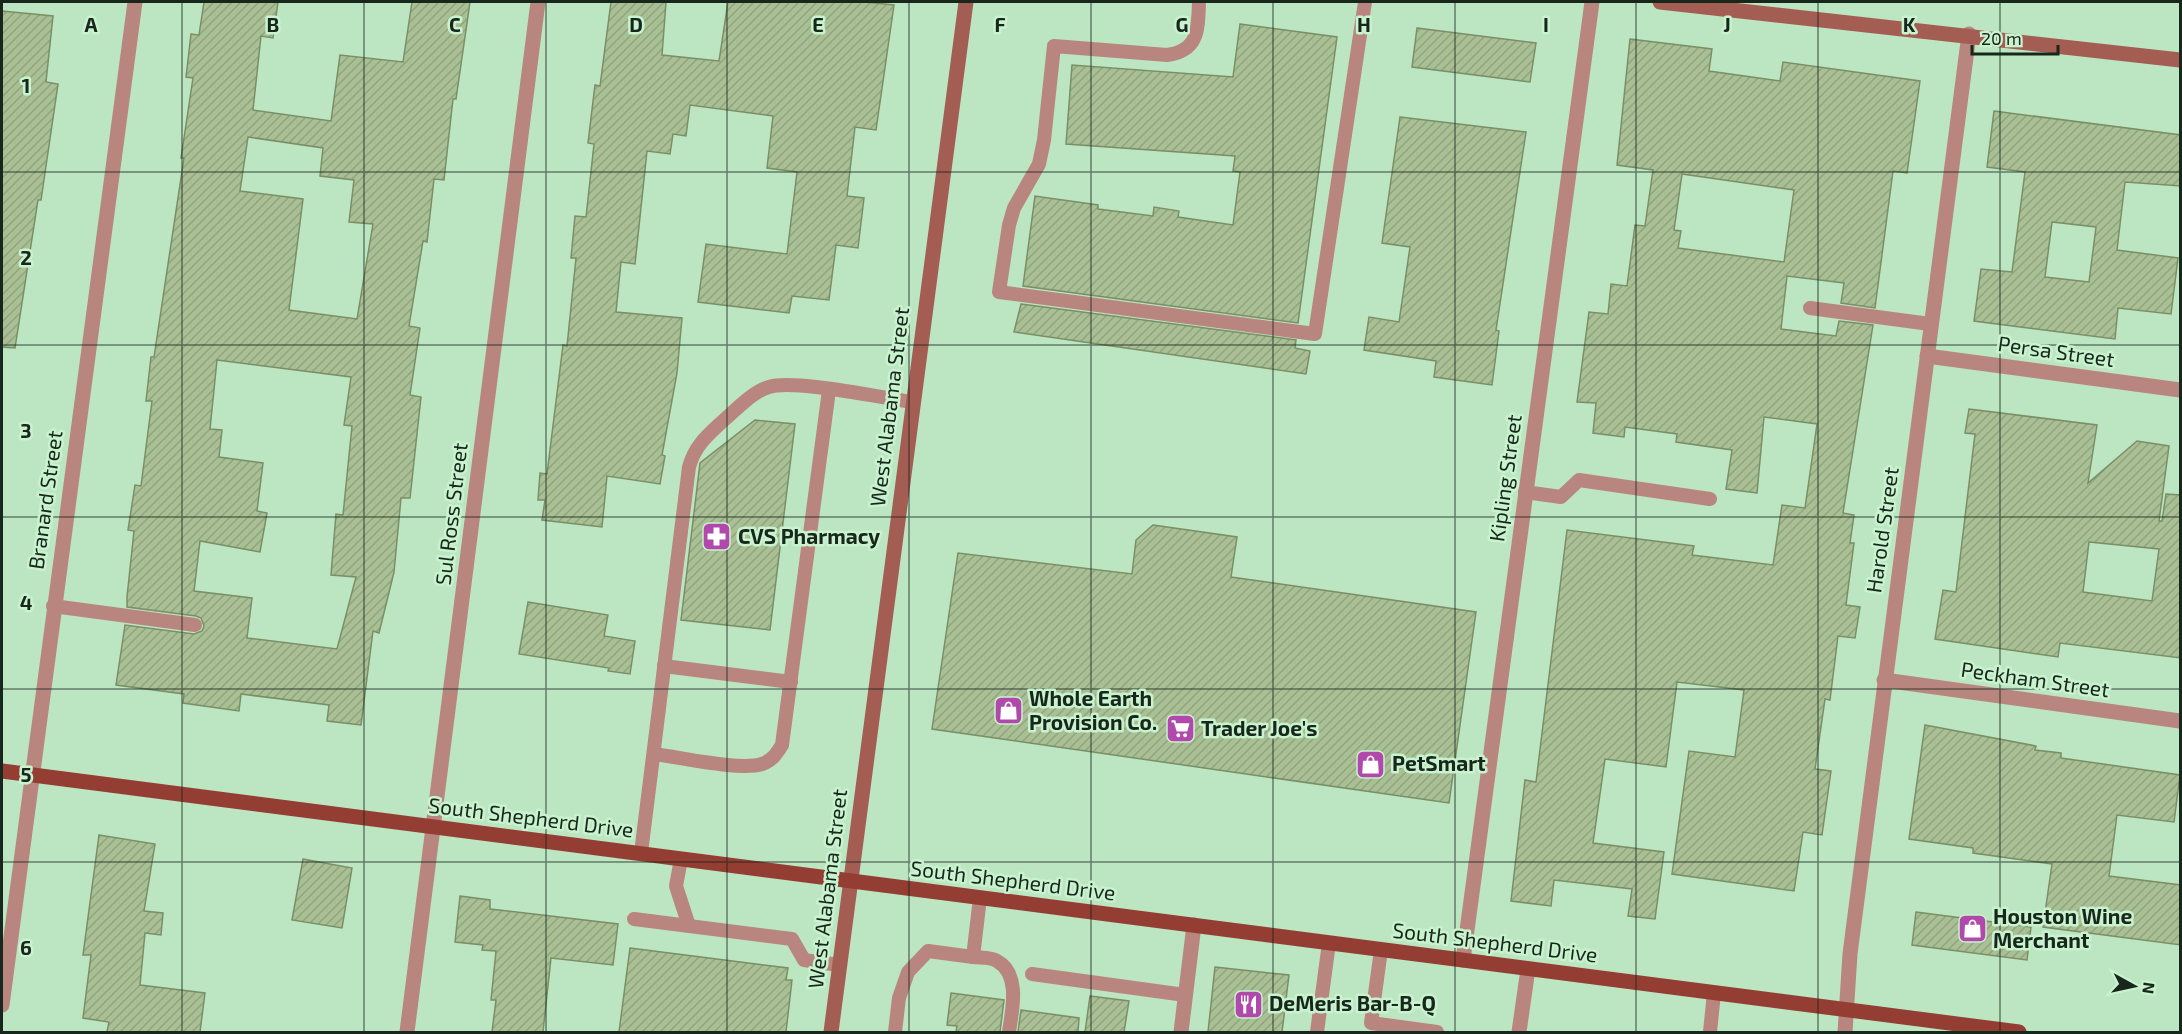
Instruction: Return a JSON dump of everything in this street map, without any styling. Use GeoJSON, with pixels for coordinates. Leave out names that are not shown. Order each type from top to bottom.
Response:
{"type":"FeatureCollection","features":[{"type":"Feature","properties":{"kind":"main road","name":"South Shepherd Drive"},"geometry":{"type":"LineString","coordinates":[[2,771],[2019,1032]]}},
{"type":"Feature","properties":{"kind":"street","name":"Branard Street"},"geometry":{"type":"LineString","coordinates":[[2,1005],[53,606],[135,2]]}},
{"type":"Feature","properties":{"kind":"street","name":"Sul Ross Street"},"geometry":{"type":"LineString","coordinates":[[407,1032],[538,2]]}},
{"type":"Feature","properties":{"kind":"street","name":"West Alabama Street"},"geometry":{"type":"LineString","coordinates":[[831,1032],[966,2]]}},
{"type":"Feature","properties":{"kind":"street","name":"Kipling Street"},"geometry":{"type":"LineString","coordinates":[[1463,960],[1592,2]]}},
{"type":"Feature","properties":{"kind":"street"},"geometry":{"type":"LineString","coordinates":[[1660,2],[1710,4],[2181,60]]}},
{"type":"Feature","properties":{"kind":"street","name":"Harold Street"},"geometry":{"type":"LineString","coordinates":[[1845,1032],[1850,954],[1884,680],[1969,34]]}},
{"type":"Feature","properties":{"kind":"street","name":"Persa Street"},"geometry":{"type":"LineString","coordinates":[[1927,356],[2181,390]]}},
{"type":"Feature","properties":{"kind":"street","name":"Peckham Street"},"geometry":{"type":"LineString","coordinates":[[1884,680],[2181,721]]}},
{"type":"Feature","properties":{"kind":"street"},"geometry":{"type":"LineString","coordinates":[[1181,1032],[1194,925]]}},
{"type":"Feature","properties":{"kind":"street"},"geometry":{"type":"LineString","coordinates":[[1519,1032],[1528,969]]}},
{"type":"Feature","properties":{"kind":"lane"},"geometry":{"type":"LineString","coordinates":[[1199,2],[1198,27],[1191,46],[1181,53],[1167,55],[1054,46],[1044,140],[1039,164],[1014,208],[1009,225],[999,292],[1315,334],[1365,2]]}},
{"type":"Feature","properties":{"kind":"lane"},"geometry":{"type":"LineString","coordinates":[[1810,308],[1930,324]]}},
{"type":"Feature","properties":{"kind":"lane"},"geometry":{"type":"LineString","coordinates":[[642,853],[689,467],[694,451],[704,438],[749,398],[769,387],[792,385],[912,402]]}},
{"type":"Feature","properties":{"kind":"lane"},"geometry":{"type":"LineString","coordinates":[[654,754],[744,766],[762,764],[774,757],[782,745],[829,390]]}},
{"type":"Feature","properties":{"kind":"lane"},"geometry":{"type":"LineString","coordinates":[[1525,492],[1561,497],[1580,480],[1710,499]]}},
{"type":"Feature","properties":{"kind":"lane"},"geometry":{"type":"LineString","coordinates":[[53,606],[195,625]]}},
{"type":"Feature","properties":{"kind":"lane"},"geometry":{"type":"LineString","coordinates":[[664,666],[791,682]]}},
{"type":"Feature","properties":{"kind":"lane"},"geometry":{"type":"LineString","coordinates":[[681,859],[676,886],[689,926]]}},
{"type":"Feature","properties":{"kind":"lane"},"geometry":{"type":"LineString","coordinates":[[973,957],[980,898]]}},
{"type":"Feature","properties":{"kind":"lane"},"geometry":{"type":"LineString","coordinates":[[634,919],[792,939],[804,960],[839,965]]}},
{"type":"Feature","properties":{"kind":"lane"},"geometry":{"type":"LineString","coordinates":[[1317,1032],[1329,943]]}},
{"type":"Feature","properties":{"kind":"lane"},"geometry":{"type":"LineString","coordinates":[[1381,950],[1371,1023],[1437,1032]]}},
{"type":"Feature","properties":{"kind":"lane"},"geometry":{"type":"LineString","coordinates":[[895,1032],[899,998],[908,972],[928,951],[996,960],[1008,971],[1012,983],[1009,1032]]}},
{"type":"Feature","properties":{"kind":"lane"},"geometry":{"type":"LineString","coordinates":[[1032,974],[1185,995]]}},
{"type":"Feature","properties":{"kind":"lane"},"geometry":{"type":"LineString","coordinates":[[1710,1032],[1714,993]]}},
{"type":"Feature","properties":{"kind":"building"},"geometry":{"type":"Polygon","coordinates":[[[204,2],[278,2],[273,38],[261,36],[253,110],[331,121],[340,55],[403,62],[412,2],[470,2],[456,99],[453,99],[444,180],[434,179],[427,242],[423,241],[409,326],[420,328],[410,395],[421,397],[410,498],[401,498],[394,572],[379,633],[373,631],[361,725],[327,721],[329,705],[241,694],[239,711],[183,703],[184,694],[116,685],[125,625],[194,634],[202,631],[204,626],[201,618],[196,616],[127,607],[134,531],[128,530],[135,485],[141,486],[152,401],[146,401],[151,357],[154,357],[184,158],[181,158],[193,78],[186,77],[191,34],[199,35],[204,2]],[[248,137],[240,191],[303,199],[289,310],[357,319],[373,224],[349,222],[354,180],[320,176],[323,148],[248,137]],[[217,360],[210,429],[222,430],[219,457],[263,463],[257,511],[267,513],[260,552],[200,541],[194,591],[252,598],[247,638],[337,649],[356,577],[331,575],[336,514],[343,515],[352,426],[344,425],[351,377],[217,360]]]}},
{"type":"Feature","properties":{"kind":"building"},"geometry":{"type":"Polygon","coordinates":[[[611,2],[666,2],[662,55],[719,61],[728,2],[865,2],[894,5],[876,130],[855,127],[847,196],[864,198],[858,248],[836,245],[829,300],[792,296],[789,313],[698,302],[706,244],[787,254],[797,172],[767,168],[773,116],[690,105],[686,136],[673,134],[670,154],[647,151],[635,264],[621,262],[616,312],[682,318],[677,373],[662,455],[665,456],[660,484],[607,476],[602,527],[542,520],[545,500],[538,500],[540,473],[547,474],[563,345],[567,346],[576,258],[571,258],[575,216],[586,217],[594,144],[588,143],[595,85],[600,86],[611,2]]]}},
{"type":"Feature","properties":{"kind":"building"},"geometry":{"type":"Polygon","coordinates":[[[2,11],[53,16],[46,82],[58,84],[41,200],[38,200],[15,348],[2,347],[2,11]]]}},
{"type":"Feature","properties":{"kind":"building"},"geometry":{"type":"Polygon","coordinates":[[[1240,24],[1337,37],[1298,323],[1023,286],[1035,196],[1098,205],[1098,209],[1153,216],[1154,207],[1179,211],[1178,217],[1233,225],[1240,172],[1233,171],[1235,156],[1066,144],[1072,65],[1233,77],[1240,24]]]}},
{"type":"Feature","properties":{"kind":"building"},"geometry":{"type":"Polygon","coordinates":[[[1417,28],[1536,43],[1530,82],[1412,67],[1417,28]]]}},
{"type":"Feature","properties":{"kind":"building"},"geometry":{"type":"Polygon","coordinates":[[[1630,39],[1712,49],[1709,71],[1780,81],[1783,62],[1920,81],[1907,173],[1893,171],[1875,308],[1841,303],[1844,283],[1787,276],[1781,329],[1836,336],[1839,321],[1873,325],[1843,513],[1854,515],[1850,543],[1854,543],[1846,605],[1860,607],[1855,638],[1838,636],[1830,700],[1825,699],[1815,769],[1831,771],[1822,835],[1803,832],[1794,891],[1672,874],[1689,751],[1735,757],[1744,690],[1677,682],[1666,767],[1605,759],[1593,843],[1664,852],[1655,919],[1628,916],[1632,889],[1554,880],[1551,906],[1511,901],[1525,780],[1536,782],[1567,530],[1694,546],[1692,555],[1773,565],[1782,505],[1805,508],[1817,424],[1764,417],[1757,493],[1726,489],[1732,450],[1676,442],[1677,434],[1625,427],[1624,437],[1593,433],[1596,403],[1577,402],[1589,312],[1608,314],[1611,284],[1627,286],[1635,225],[1645,226],[1653,170],[1617,165],[1630,39]],[[1682,174],[1674,230],[1681,231],[1678,248],[1784,262],[1794,190],[1682,174]]]}},
{"type":"Feature","properties":{"kind":"building"},"geometry":{"type":"Polygon","coordinates":[[[1994,111],[2181,135],[2181,186],[2125,182],[2117,250],[2178,258],[2171,314],[2118,308],[2115,339],[1974,321],[1981,269],[2012,272],[2025,172],[1987,167],[1994,111]],[[2052,222],[2045,277],[2089,282],[2096,227],[2052,222]]]}},
{"type":"Feature","properties":{"kind":"building"},"geometry":{"type":"Polygon","coordinates":[[[1400,117],[1526,132],[1496,330],[1499,331],[1492,385],[1434,377],[1436,361],[1364,350],[1369,317],[1399,322],[1410,247],[1382,243],[1400,117]]]}},
{"type":"Feature","properties":{"kind":"building"},"geometry":{"type":"Polygon","coordinates":[[[1021,304],[1296,340],[1295,348],[1310,351],[1306,374],[1014,332],[1021,304]]]}},
{"type":"Feature","properties":{"kind":"building"},"geometry":{"type":"Polygon","coordinates":[[[1969,409],[2097,425],[2088,483],[2137,441],[2169,446],[2159,521],[2162,521],[2166,494],[2181,495],[2181,658],[2060,643],[2058,657],[1935,639],[1943,590],[1956,592],[1975,434],[1965,433],[1969,409]],[[2089,542],[2083,592],[2152,601],[2159,549],[2089,542]]]}},
{"type":"Feature","properties":{"kind":"building","name":"CVS Pharmacy"},"geometry":{"type":"Polygon","coordinates":[[[755,420],[795,424],[770,630],[681,620],[700,463],[755,420]]]}},
{"type":"Feature","properties":{"kind":"building"},"geometry":{"type":"Polygon","coordinates":[[[1153,525],[1237,537],[1231,577],[1476,612],[1449,803],[932,729],[958,553],[1132,574],[1136,540],[1153,525]]]}},
{"type":"Feature","properties":{"kind":"building"},"geometry":{"type":"Polygon","coordinates":[[[528,602],[608,615],[604,636],[635,641],[630,674],[608,671],[609,668],[519,654],[528,602]]]}},
{"type":"Feature","properties":{"kind":"building"},"geometry":{"type":"Polygon","coordinates":[[[1925,725],[2036,746],[2035,750],[2061,753],[2061,758],[2180,775],[2174,822],[2117,815],[2109,876],[2181,885],[2181,945],[2043,927],[2052,864],[1973,853],[1973,848],[1909,839],[1925,725]]]}},
{"type":"Feature","properties":{"kind":"building"},"geometry":{"type":"Polygon","coordinates":[[[99,835],[155,844],[144,911],[163,913],[161,935],[145,933],[140,985],[205,993],[200,1032],[107,1032],[109,1022],[83,1018],[91,955],[83,955],[99,835]]]}},
{"type":"Feature","properties":{"kind":"building"},"geometry":{"type":"Polygon","coordinates":[[[303,859],[352,868],[342,928],[292,920],[303,859]]]}},
{"type":"Feature","properties":{"kind":"building"},"geometry":{"type":"Polygon","coordinates":[[[460,896],[490,900],[490,909],[618,924],[613,965],[551,958],[543,1032],[492,1032],[496,1000],[491,1000],[496,951],[482,950],[483,945],[455,942],[460,896]]]}},
{"type":"Feature","properties":{"kind":"building"},"geometry":{"type":"Polygon","coordinates":[[[1916,912],[2031,927],[2027,960],[1912,945],[1916,912]]]}},
{"type":"Feature","properties":{"kind":"building"},"geometry":{"type":"Polygon","coordinates":[[[630,948],[788,968],[786,980],[792,980],[786,1032],[619,1032],[630,948]]]}},
{"type":"Feature","properties":{"kind":"building","name":"DeMeris Bar-B-Q"},"geometry":{"type":"Polygon","coordinates":[[[1215,967],[1289,975],[1282,1032],[1208,1032],[1215,967]]]}},
{"type":"Feature","properties":{"kind":"building"},"geometry":{"type":"Polygon","coordinates":[[[951,993],[1004,1000],[1000,1032],[956,1032],[957,1026],[947,1025],[951,993]]]}},
{"type":"Feature","properties":{"kind":"building"},"geometry":{"type":"Polygon","coordinates":[[[1090,996],[1129,1001],[1124,1032],[1085,1032],[1090,996]]]}},
{"type":"Feature","properties":{"kind":"building"},"geometry":{"type":"Polygon","coordinates":[[[1021,1010],[1079,1018],[1078,1032],[1018,1032],[1021,1010]]]}},
{"type":"Feature","properties":{"kind":"place","name":"CVS Pharmacy"},"geometry":{"type":"Point","coordinates":[717,537]}},
{"type":"Feature","properties":{"kind":"place","name":"Whole Earth Provision Co."},"geometry":{"type":"Point","coordinates":[1008,711]}},
{"type":"Feature","properties":{"kind":"place","name":"Trader Joe's"},"geometry":{"type":"Point","coordinates":[1180,729]}},
{"type":"Feature","properties":{"kind":"place","name":"PetSmart"},"geometry":{"type":"Point","coordinates":[1371,764]}},
{"type":"Feature","properties":{"kind":"place","name":"Houston Wine Merchant"},"geometry":{"type":"Point","coordinates":[1972,929]}},
{"type":"Feature","properties":{"kind":"place","name":"DeMeris Bar-B-Q"},"geometry":{"type":"Point","coordinates":[1248,1004]}}]}
